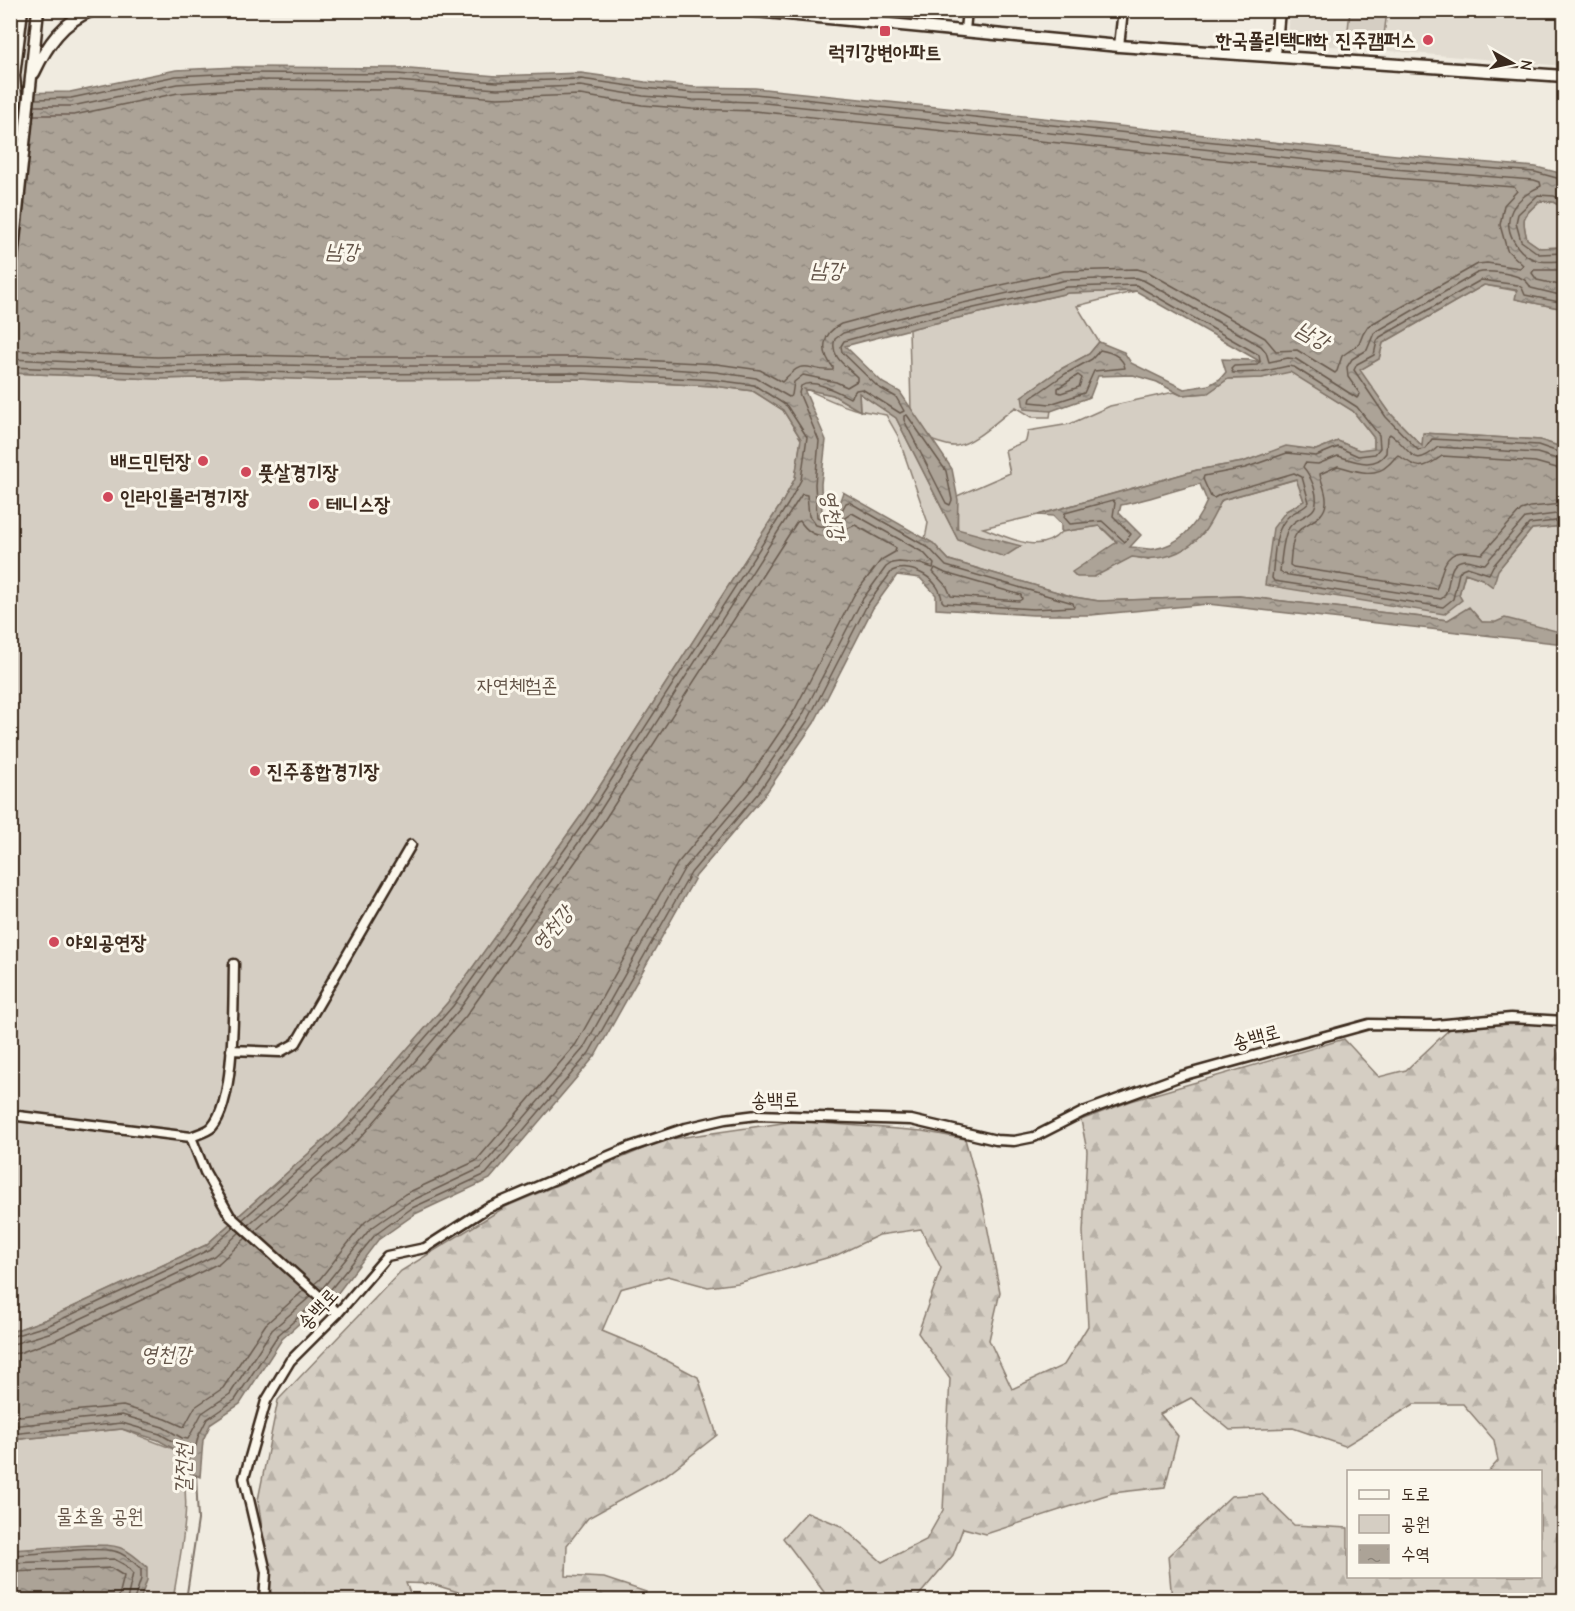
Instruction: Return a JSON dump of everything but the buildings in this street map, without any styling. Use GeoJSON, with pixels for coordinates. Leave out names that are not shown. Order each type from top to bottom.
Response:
{"type":"FeatureCollection","features":[{"type":"Feature","properties":{"kind":"street"},"geometry":{"type":"LineString","coordinates":[[14,76],[22,10]]}},
{"type":"Feature","properties":{"kind":"street"},"geometry":{"type":"LineString","coordinates":[[10,279],[38,10]]}},
{"type":"Feature","properties":{"kind":"street"},"geometry":{"type":"LineString","coordinates":[[30,82],[43,54],[55,36],[74,19],[93,10]]}},
{"type":"Feature","properties":{"kind":"street"},"geometry":{"type":"LineString","coordinates":[[745,10],[1119,46],[1564,76]]}},
{"type":"Feature","properties":{"kind":"street"},"geometry":{"type":"LineString","coordinates":[[965,30],[967,10]]}},
{"type":"Feature","properties":{"kind":"street"},"geometry":{"type":"LineString","coordinates":[[1119,46],[1123,10]]}},
{"type":"Feature","properties":{"kind":"street"},"geometry":{"type":"LineString","coordinates":[[1275,55],[1279,10]]}},
{"type":"Feature","properties":{"kind":"street"},"geometry":{"type":"LineString","coordinates":[[10,62],[16,97],[10,148]]}},
{"type":"Feature","properties":{"kind":"street"},"geometry":{"type":"LineString","coordinates":[[231,1050],[280,1052],[296,1042],[411,845]]}},
{"type":"Feature","properties":{"kind":"street"},"geometry":{"type":"LineString","coordinates":[[10,1115],[191,1137],[211,1128],[224,1104],[231,1050],[234,964]]}},
{"type":"Feature","properties":{"kind":"street","name":"송백로"},"geometry":{"type":"LineString","coordinates":[[264,1600],[266,1572],[244,1478],[266,1401],[290,1361],[338,1313],[387,1256],[425,1248],[487,1208],[630,1147],[705,1123],[758,1115],[911,1120],[996,1140],[1014,1141],[1034,1137],[1083,1112],[1180,1076],[1369,1024],[1436,1025],[1511,1018],[1564,1021]]}},
{"type":"Feature","properties":{"kind":"street"},"geometry":{"type":"LineString","coordinates":[[191,1137],[206,1172],[230,1216],[338,1313]]}},
{"type":"Feature","properties":{"kind":"shaded area","name":"한국폴리택대학 진주캠퍼스"},"geometry":{"type":"Polygon","coordinates":[[[1290,11],[1564,11],[1564,66],[1296,43],[1288,36],[1290,11]]]}},
{"type":"Feature","properties":{"kind":"green space"},"geometry":{"type":"Polygon","coordinates":[[[1350,11],[1387,11],[1383,43],[1347,39],[1350,11]]]}},
{"type":"Feature","properties":{"kind":"green space"},"geometry":{"type":"Polygon","coordinates":[[[1540,201],[1553,202],[1564,208],[1564,247],[1540,248],[1527,239],[1525,217],[1540,201]]]}},
{"type":"Feature","properties":{"kind":"green space"},"geometry":{"type":"Polygon","coordinates":[[[1484,285],[1517,291],[1516,299],[1564,309],[1564,448],[1540,440],[1424,433],[1422,446],[1390,413],[1359,370],[1379,359],[1383,343],[1484,285]]]}},
{"type":"Feature","properties":{"kind":"green space"},"geometry":{"type":"Polygon","coordinates":[[[1136,291],[1077,306],[1099,342],[1089,354],[1061,369],[1022,396],[1090,397],[1051,410],[1050,417],[1032,417],[1016,407],[979,435],[956,446],[933,441],[911,410],[909,329],[1068,293],[1136,291]]]}},
{"type":"Feature","properties":{"kind":"green space"},"geometry":{"type":"Polygon","coordinates":[[[1290,371],[1353,411],[1374,438],[1374,449],[1359,450],[1338,441],[1316,450],[1286,447],[1243,462],[1197,470],[1038,515],[983,528],[1013,540],[1034,544],[1053,539],[1061,532],[1100,526],[1117,543],[1114,565],[1132,556],[1147,560],[1204,532],[1222,500],[1297,479],[1304,501],[1286,511],[1459,595],[1465,573],[1482,579],[1498,570],[1532,529],[1564,526],[1564,633],[1482,622],[1469,608],[1448,620],[1239,596],[1099,601],[1074,597],[949,560],[933,543],[925,539],[928,523],[898,436],[886,415],[860,410],[859,393],[896,418],[958,540],[957,496],[1010,473],[1005,450],[1026,441],[1028,431],[1070,424],[1110,406],[1174,392],[1181,395],[1207,393],[1228,379],[1262,378],[1290,371]]]}},
{"type":"Feature","properties":{"kind":"green space","name":"자연체험존"},"geometry":{"type":"Polygon","coordinates":[[[11,373],[157,379],[242,377],[324,380],[582,379],[714,386],[753,391],[783,410],[801,439],[795,478],[783,501],[580,817],[448,1002],[344,1122],[206,1245],[47,1319],[11,1332],[11,373]]]}},
{"type":"Feature","properties":{"kind":"green space"},"geometry":{"type":"Polygon","coordinates":[[[804,388],[833,395],[858,410],[837,403],[804,388]]]}},
{"type":"Feature","properties":{"kind":"green space"},"geometry":{"type":"Polygon","coordinates":[[[1547,1024],[1564,1028],[1564,1600],[1172,1600],[1168,1556],[1231,1496],[1262,1494],[1294,1525],[1347,1528],[1347,1578],[1542,1578],[1542,1470],[1490,1470],[1498,1461],[1494,1440],[1463,1404],[1414,1404],[1345,1446],[1293,1428],[1230,1430],[1191,1398],[1160,1414],[1178,1436],[1165,1487],[1112,1493],[986,1534],[963,1528],[953,1555],[915,1600],[830,1600],[783,1538],[807,1512],[841,1526],[882,1562],[926,1540],[943,1510],[950,1379],[918,1333],[941,1268],[921,1229],[879,1235],[837,1255],[738,1283],[708,1287],[668,1276],[620,1289],[602,1331],[643,1348],[698,1377],[717,1435],[666,1475],[588,1518],[567,1545],[566,1576],[604,1578],[646,1592],[643,1600],[463,1600],[458,1592],[432,1584],[406,1583],[412,1598],[416,1600],[272,1600],[258,1500],[278,1400],[401,1271],[505,1207],[664,1140],[796,1121],[922,1131],[965,1139],[982,1200],[1000,1292],[989,1340],[1012,1389],[1064,1365],[1088,1326],[1083,1232],[1087,1151],[1081,1120],[1131,1101],[1344,1039],[1379,1077],[1406,1070],[1454,1025],[1547,1024]]]}},
{"type":"Feature","properties":{"kind":"green space","name":"물초울 공원"},"geometry":{"type":"Polygon","coordinates":[[[122,1429],[176,1450],[182,1468],[185,1486],[185,1524],[173,1600],[11,1600],[11,1440],[122,1429]]]}},
{"type":"Feature","properties":{"kind":"water"},"geometry":{"type":"Polygon","coordinates":[[[237,67],[397,68],[497,76],[581,73],[694,87],[755,88],[1396,155],[1536,167],[1564,174],[1564,208],[1553,202],[1540,201],[1525,217],[1524,225],[1527,239],[1540,248],[1564,247],[1564,309],[1515,299],[1517,290],[1484,285],[1383,343],[1379,359],[1360,370],[1390,413],[1422,446],[1423,433],[1540,440],[1564,448],[1564,526],[1532,529],[1498,570],[1493,587],[1482,579],[1465,573],[1459,595],[1462,600],[1444,614],[1265,585],[1273,528],[1286,511],[1304,501],[1296,479],[1222,500],[1203,533],[1180,552],[1153,558],[1132,557],[1094,577],[1077,577],[1072,572],[1117,542],[1100,526],[1061,532],[1061,524],[1053,516],[1038,515],[1197,470],[1243,462],[1286,446],[1316,450],[1338,441],[1359,450],[1374,448],[1374,438],[1353,411],[1290,372],[1262,378],[1228,379],[1208,393],[1181,395],[1157,382],[1133,375],[1098,376],[1090,397],[1051,411],[1024,409],[1022,396],[1061,369],[1089,354],[1099,342],[1124,352],[1131,363],[1184,389],[1209,385],[1220,379],[1226,372],[1222,359],[1261,362],[1136,291],[1068,293],[845,346],[883,383],[900,392],[952,469],[958,500],[957,529],[1021,546],[1004,557],[958,540],[896,418],[859,393],[860,411],[833,395],[804,389],[826,440],[821,484],[822,514],[837,509],[843,492],[933,543],[949,560],[1074,597],[1099,601],[1239,596],[1448,620],[1469,607],[1482,622],[1496,622],[1505,618],[1564,633],[1564,644],[1208,604],[1091,615],[1033,615],[936,609],[936,595],[920,578],[897,575],[873,608],[814,723],[764,796],[696,876],[595,1056],[490,1179],[415,1214],[378,1240],[334,1298],[314,1310],[282,1339],[240,1404],[211,1423],[203,1440],[200,1477],[190,1473],[188,1454],[158,1440],[122,1429],[11,1440],[11,1332],[47,1319],[206,1245],[344,1122],[448,1002],[580,817],[783,501],[795,478],[801,439],[783,410],[753,391],[714,386],[582,379],[324,380],[242,377],[157,379],[11,373],[11,93],[70,92],[176,70],[237,67]],[[1200,484],[1121,505],[1119,513],[1141,535],[1130,547],[1154,549],[1172,543],[1193,525],[1207,501],[1200,484]]]}},
{"type":"Feature","properties":{"kind":"water"},"geometry":{"type":"Polygon","coordinates":[[[107,1545],[126,1550],[147,1567],[147,1580],[140,1600],[11,1600],[11,1550],[107,1545]]]}},
{"type":"Feature","properties":{"kind":"waterway","name":"갈전천"},"geometry":{"type":"LineString","coordinates":[[186,1600],[198,1520],[196,1475]]}},
{"type":"Feature","properties":{"kind":"place","name":"럭키강변아파트"},"geometry":{"type":"Point","coordinates":[885,31]}},
{"type":"Feature","properties":{"kind":"place","name":"한국폴리택대학 진주캠퍼스"},"geometry":{"type":"Point","coordinates":[1428,40]}},
{"type":"Feature","properties":{"kind":"place","name":"배드민턴장"},"geometry":{"type":"Point","coordinates":[203,461]}},
{"type":"Feature","properties":{"kind":"place","name":"풋살경기장"},"geometry":{"type":"Point","coordinates":[246,472]}},
{"type":"Feature","properties":{"kind":"place","name":"인라인롤러경기장"},"geometry":{"type":"Point","coordinates":[108,497]}},
{"type":"Feature","properties":{"kind":"place","name":"테니스장"},"geometry":{"type":"Point","coordinates":[314,504]}},
{"type":"Feature","properties":{"kind":"place","name":"진주종합경기장"},"geometry":{"type":"Point","coordinates":[255,771]}},
{"type":"Feature","properties":{"kind":"place","name":"야외공연장"},"geometry":{"type":"Point","coordinates":[54,942]}},
{"type":"Feature","properties":{"kind":"water label","name":"남강"},"geometry":{"type":"Point","coordinates":[342,251]}},
{"type":"Feature","properties":{"kind":"water label","name":"남강"},"geometry":{"type":"Point","coordinates":[827,270]}},
{"type":"Feature","properties":{"kind":"water label","name":"남강"},"geometry":{"type":"Point","coordinates":[1313,335]}},
{"type":"Feature","properties":{"kind":"water label","name":"영천강"},"geometry":{"type":"Point","coordinates":[833,515]}},
{"type":"Feature","properties":{"kind":"water label","name":"영천강"},"geometry":{"type":"Point","coordinates":[552,928]}},
{"type":"Feature","properties":{"kind":"water label","name":"영천강"},"geometry":{"type":"Point","coordinates":[166,1354]}}]}
